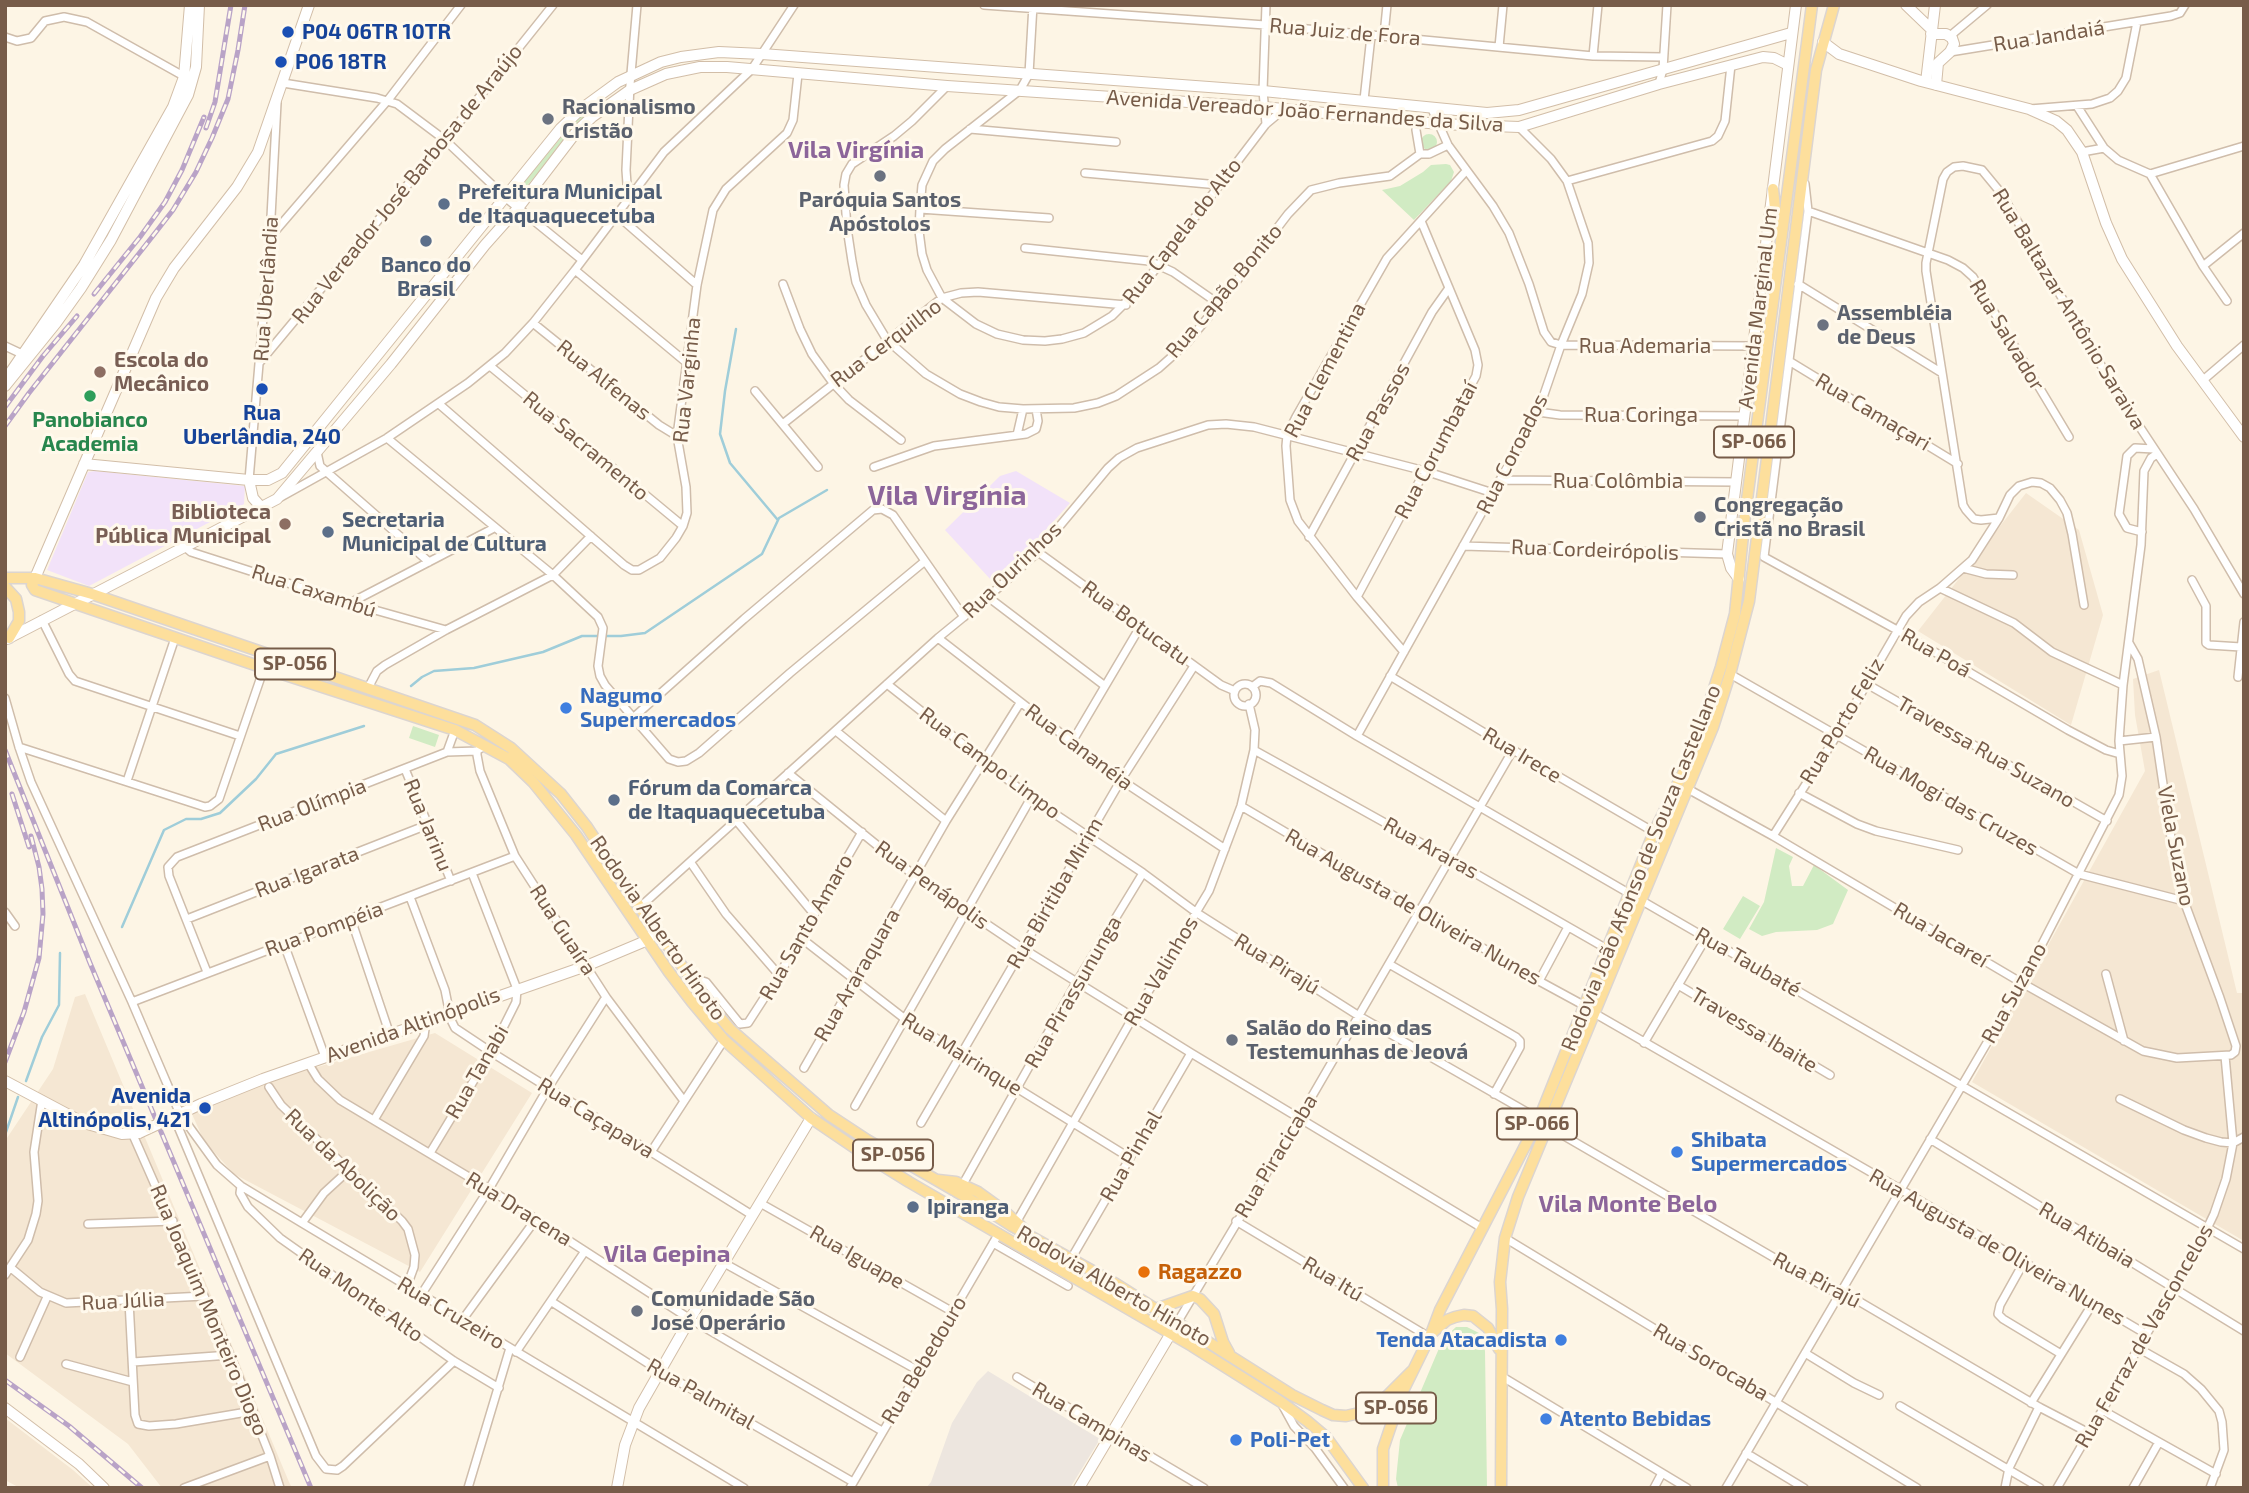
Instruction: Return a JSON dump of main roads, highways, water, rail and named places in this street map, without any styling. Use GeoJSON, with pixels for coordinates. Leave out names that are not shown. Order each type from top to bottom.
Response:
{"type":"FeatureCollection","features":[{"type":"Feature","properties":{"kind":"main road"},"geometry":{"type":"LineString","coordinates":[[5,384],[57,323],[88,277],[137,193],[188,95],[190,5]]}},
{"type":"Feature","properties":{"kind":"main road"},"geometry":{"type":"LineString","coordinates":[[5,384],[22,354],[84,265],[189,79],[199,5]]}},
{"type":"Feature","properties":{"kind":"main road"},"geometry":{"type":"LineString","coordinates":[[35,584],[83,464],[156,298],[174,268],[247,173],[271,131],[278,99],[309,5]]}},
{"type":"Feature","properties":{"kind":"main road","name":"Avenida Marginal Um"},"geometry":{"type":"LineString","coordinates":[[1739,579],[1731,568],[1727,554],[1796,5]]}},
{"type":"Feature","properties":{"kind":"main road","name":"Rodovia João Afonso de Souza Castellano"},"geometry":{"type":"LineString","coordinates":[[1589,1010],[1607,950],[1629,894],[1654,832],[1684,771],[1704,719],[1735,614],[1745,515],[1812,5]]}},
{"type":"Feature","properties":{"kind":"main road","name":"Rodovia João Afonso de Souza Castellano"},"geometry":{"type":"LineString","coordinates":[[1501,1488],[1500,1282],[1504,1238],[1543,1123],[1589,1010],[1642,900],[1713,727],[1730,674],[1759,556],[1803,173],[1819,57],[1834,5]]}},
{"type":"Feature","properties":{"kind":"main road"},"geometry":{"type":"LineString","coordinates":[[1906,5],[1931,31],[1950,36],[1954,44],[1950,52],[1933,58]]}},
{"type":"Feature","properties":{"kind":"main road"},"geometry":{"type":"LineString","coordinates":[[1928,82],[1937,71],[1931,31],[1935,5]]}},
{"type":"Feature","properties":{"kind":"main road","name":"Avenida Vereador João Fernandes da Silva"},"geometry":{"type":"LineString","coordinates":[[268,480],[288,468],[561,128],[593,99],[631,75],[661,62],[719,52],[762,54],[1330,97],[1487,113],[1519,110],[1791,33]]}},
{"type":"Feature","properties":{"kind":"main road"},"geometry":{"type":"LineString","coordinates":[[1824,42],[1839,54],[1928,82],[2029,109],[2057,122],[2067,130],[2082,152],[2106,223],[2122,259],[2177,346],[2244,437]]}},
{"type":"Feature","properties":{"kind":"main road"},"geometry":{"type":"LineString","coordinates":[[1819,57],[1839,54]]}},
{"type":"Feature","properties":{"kind":"main road","name":"Avenida Vereador João Fernandes da Silva"},"geometry":{"type":"LineString","coordinates":[[277,499],[518,208],[577,131],[630,90],[682,70],[713,66],[798,74],[833,74],[947,86],[1263,107],[1439,124],[1519,127],[1659,84],[1763,57],[1774,58],[1788,65]]}},
{"type":"Feature","properties":{"kind":"main road"},"geometry":{"type":"LineString","coordinates":[[1928,82],[1933,58]]}},
{"type":"Feature","properties":{"kind":"main road"},"geometry":{"type":"LineString","coordinates":[[1095,96],[1096,79]]}},
{"type":"Feature","properties":{"kind":"main road"},"geometry":{"type":"LineString","coordinates":[[1328,114],[1330,97]]}},
{"type":"Feature","properties":{"kind":"main road"},"geometry":{"type":"LineString","coordinates":[[1773,189],[1779,247]]}},
{"type":"Feature","properties":{"kind":"main road"},"geometry":{"type":"LineString","coordinates":[[403,325],[413,335]]}},
{"type":"Feature","properties":{"kind":"main road"},"geometry":{"type":"LineString","coordinates":[[7,639],[277,499],[274,486],[268,480],[83,464]]}},
{"type":"Feature","properties":{"kind":"main road"},"geometry":{"type":"LineString","coordinates":[[250,480],[253,498],[261,507]]}},
{"type":"Feature","properties":{"kind":"main road","name":"Rodovia Alberto Hinoto"},"geometry":{"type":"LineString","coordinates":[[5,578],[92,594],[475,725],[511,748],[573,807],[688,976],[730,1029],[830,1115],[1028,1236],[1156,1309],[1292,1395],[1332,1415],[1346,1416],[1364,1412],[1380,1403],[1412,1371]]}},
{"type":"Feature","properties":{"kind":"main road","name":"Rodovia Alberto Hinoto"},"geometry":{"type":"LineString","coordinates":[[35,584],[75,603],[175,638],[455,730],[481,748],[509,760],[533,782],[576,835],[684,992],[724,1040],[811,1118],[996,1238],[1171,1334],[1281,1402],[1326,1437],[1363,1488]]}},
{"type":"Feature","properties":{"kind":"main road"},"geometry":{"type":"LineString","coordinates":[[5,587],[16,599],[19,612],[19,621],[7,639]]}},
{"type":"Feature","properties":{"kind":"main road"},"geometry":{"type":"LineString","coordinates":[[601,872],[610,880],[630,909],[636,910],[640,907]]}},
{"type":"Feature","properties":{"kind":"main road","name":"Avenida Altinópolis"},"geometry":{"type":"LineString","coordinates":[[6,1083],[84,1123],[114,1132],[136,1134],[308,1063],[586,965],[648,940],[657,929]]}},
{"type":"Feature","properties":{"kind":"main road"},"geometry":{"type":"LineString","coordinates":[[617,1488],[632,1423],[690,1319],[811,1118]]}},
{"type":"Feature","properties":{"kind":"main road","name":"Rodovia João Afonso de Souza Castellano"},"geometry":{"type":"LineString","coordinates":[[1383,1488],[1383,1449],[1412,1371],[1482,1228],[1543,1123]]}},
{"type":"Feature","properties":{"kind":"main road"},"geometry":{"type":"LineString","coordinates":[[934,1180],[962,1184],[978,1192],[1017,1221],[1028,1236]]}},
{"type":"Feature","properties":{"kind":"main road"},"geometry":{"type":"LineString","coordinates":[[1156,1309],[1193,1296],[1200,1299],[1211,1308],[1223,1342],[1231,1355]]}},
{"type":"Feature","properties":{"kind":"main road"},"geometry":{"type":"LineString","coordinates":[[1430,1335],[1455,1317],[1473,1316],[1489,1328],[1501,1356]]}},
{"type":"Feature","properties":{"kind":"main road","name":"Rua Piracicaba"},"geometry":{"type":"LineString","coordinates":[[1079,1488],[1177,1322]]}},
{"type":"Feature","properties":{"kind":"main road"},"geometry":{"type":"LineString","coordinates":[[5,1408],[61,1450],[104,1488]]}},
{"type":"Feature","properties":{"kind":"waterway"},"geometry":{"type":"LineString","coordinates":[[736,329],[720,434],[730,463],[777,519]]}},
{"type":"Feature","properties":{"kind":"waterway"},"geometry":{"type":"LineString","coordinates":[[411,686],[434,671],[474,668],[543,652],[582,636],[645,633],[762,554],[779,518],[827,490]]}},
{"type":"Feature","properties":{"kind":"waterway"},"geometry":{"type":"LineString","coordinates":[[122,927],[164,830],[186,819],[201,819],[220,813],[256,779],[276,754],[364,726]]}},
{"type":"Feature","properties":{"kind":"waterway"},"geometry":{"type":"LineString","coordinates":[[26,1081],[42,1037],[59,1005],[60,953]]}},
{"type":"Feature","properties":{"kind":"waterway"},"geometry":{"type":"LineString","coordinates":[[6,1132],[18,1097]]}},
{"type":"Feature","properties":{"kind":"railway"},"geometry":{"type":"LineString","coordinates":[[206,128],[215,102],[231,5]]}},
{"type":"Feature","properties":{"kind":"railway"},"geometry":{"type":"LineString","coordinates":[[5,426],[173,210],[196,172],[228,99],[245,5]]}},
{"type":"Feature","properties":{"kind":"railway"},"geometry":{"type":"LineString","coordinates":[[94,294],[165,202],[182,170],[204,117]]}},
{"type":"Feature","properties":{"kind":"railway"},"geometry":{"type":"LineString","coordinates":[[5,407],[77,316]]}},
{"type":"Feature","properties":{"kind":"railway"},"geometry":{"type":"LineString","coordinates":[[5,750],[90,963],[311,1488]]}},
{"type":"Feature","properties":{"kind":"railway"},"geometry":{"type":"LineString","coordinates":[[12,794],[29,847]]}},
{"type":"Feature","properties":{"kind":"railway"},"geometry":{"type":"LineString","coordinates":[[5,1062],[24,1012],[39,958],[42,889],[31,836]]}},
{"type":"Feature","properties":{"kind":"railway"},"geometry":{"type":"LineString","coordinates":[[5,1380],[69,1426],[142,1488]]}},
{"type":"Feature","properties":{"kind":"place","name":"P04 06TR 10TR"},"geometry":{"type":"Point","coordinates":[288,32]}},
{"type":"Feature","properties":{"kind":"place","name":"P06 18TR"},"geometry":{"type":"Point","coordinates":[281,62]}},
{"type":"Feature","properties":{"kind":"place","name":"Racionalismo Cristão"},"geometry":{"type":"Point","coordinates":[548,119]}},
{"type":"Feature","properties":{"kind":"place","name":"Paróquia Santos Apóstolos"},"geometry":{"type":"Point","coordinates":[880,176]}},
{"type":"Feature","properties":{"kind":"place","name":"Prefeitura Municipal de Itaquaquecetuba"},"geometry":{"type":"Point","coordinates":[444,204]}},
{"type":"Feature","properties":{"kind":"place","name":"Banco do Brasil"},"geometry":{"type":"Point","coordinates":[426,241]}},
{"type":"Feature","properties":{"kind":"place","name":"Assembléia de Deus"},"geometry":{"type":"Point","coordinates":[1823,325]}},
{"type":"Feature","properties":{"kind":"place","name":"Escola do Mecânico"},"geometry":{"type":"Point","coordinates":[100,372]}},
{"type":"Feature","properties":{"kind":"place","name":"Rua Uberlândia, 240"},"geometry":{"type":"Point","coordinates":[262,389]}},
{"type":"Feature","properties":{"kind":"place","name":"Panobianco Academia"},"geometry":{"type":"Point","coordinates":[90,396]}},
{"type":"Feature","properties":{"kind":"place","name":"Congregação Cristã no Brasil"},"geometry":{"type":"Point","coordinates":[1700,517]}},
{"type":"Feature","properties":{"kind":"place","name":"Biblioteca Pública Municipal"},"geometry":{"type":"Point","coordinates":[285,524]}},
{"type":"Feature","properties":{"kind":"place","name":"Secretaria Municipal de Cultura"},"geometry":{"type":"Point","coordinates":[328,532]}},
{"type":"Feature","properties":{"kind":"place","name":"Nagumo Supermercados"},"geometry":{"type":"Point","coordinates":[566,708]}},
{"type":"Feature","properties":{"kind":"place","name":"Fórum da Comarca de Itaquaquecetuba"},"geometry":{"type":"Point","coordinates":[614,800]}},
{"type":"Feature","properties":{"kind":"place","name":"Salão do Reino das Testemunhas de Jeová"},"geometry":{"type":"Point","coordinates":[1232,1040]}},
{"type":"Feature","properties":{"kind":"place","name":"Avenida Altinópolis, 421"},"geometry":{"type":"Point","coordinates":[205,1108]}},
{"type":"Feature","properties":{"kind":"place","name":"Shibata Supermercados"},"geometry":{"type":"Point","coordinates":[1677,1152]}},
{"type":"Feature","properties":{"kind":"place","name":"Ipiranga"},"geometry":{"type":"Point","coordinates":[913,1207]}},
{"type":"Feature","properties":{"kind":"place","name":"Ragazzo"},"geometry":{"type":"Point","coordinates":[1144,1272]}},
{"type":"Feature","properties":{"kind":"place","name":"Comunidade São José Operário"},"geometry":{"type":"Point","coordinates":[637,1311]}},
{"type":"Feature","properties":{"kind":"place","name":"Tenda Atacadista"},"geometry":{"type":"Point","coordinates":[1561,1340]}},
{"type":"Feature","properties":{"kind":"place","name":"Atento Bebidas"},"geometry":{"type":"Point","coordinates":[1546,1419]}},
{"type":"Feature","properties":{"kind":"place","name":"Poli-Pet"},"geometry":{"type":"Point","coordinates":[1236,1440]}},
{"type":"Feature","properties":{"kind":"district","name":"Vila Virgínia"},"geometry":{"type":"Point","coordinates":[856,150]}},
{"type":"Feature","properties":{"kind":"district","name":"Vila Virgínia"},"geometry":{"type":"Point","coordinates":[947,496]}},
{"type":"Feature","properties":{"kind":"district","name":"Vila Monte Belo"},"geometry":{"type":"Point","coordinates":[1628,1204]}},
{"type":"Feature","properties":{"kind":"district","name":"Vila Gepina"},"geometry":{"type":"Point","coordinates":[667,1254]}}]}
